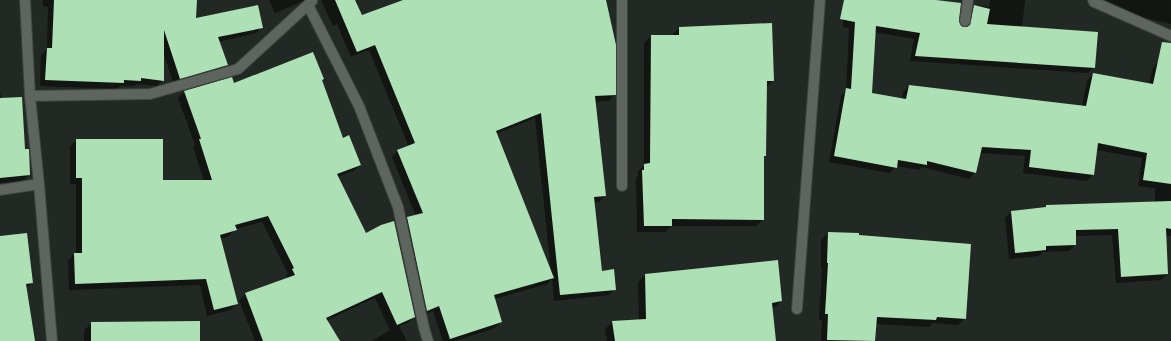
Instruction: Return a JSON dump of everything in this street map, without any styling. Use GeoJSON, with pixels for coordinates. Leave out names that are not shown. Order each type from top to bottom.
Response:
{"type":"FeatureCollection","features":[{"type":"Feature","properties":{"kind":"street"},"geometry":{"type":"LineString","coordinates":[[25,0],[30,96],[52,341]]}},
{"type":"Feature","properties":{"kind":"street"},"geometry":{"type":"LineString","coordinates":[[622,0],[622,186]]}},
{"type":"Feature","properties":{"kind":"street"},"geometry":{"type":"LineString","coordinates":[[797,309],[820,0]]}},
{"type":"Feature","properties":{"kind":"street"},"geometry":{"type":"LineString","coordinates":[[965,21],[968,0]]}},
{"type":"Feature","properties":{"kind":"street"},"geometry":{"type":"LineString","coordinates":[[1093,0],[1094,2],[1171,36]]}},
{"type":"Feature","properties":{"kind":"street"},"geometry":{"type":"LineString","coordinates":[[30,96],[150,94],[238,69],[311,2],[359,106],[398,207],[422,321],[428,341]]}},
{"type":"Feature","properties":{"kind":"street"},"geometry":{"type":"LineString","coordinates":[[0,190],[39,184]]}},
{"type":"Feature","properties":{"kind":"building"},"geometry":{"type":"Polygon","coordinates":[[[54,0],[197,0],[196,18],[258,5],[263,28],[218,37],[228,65],[180,79],[164,30],[164,81],[141,78],[141,81],[124,80],[124,83],[45,80],[47,48],[52,48],[54,0]]]}},
{"type":"Feature","properties":{"kind":"building"},"geometry":{"type":"Polygon","coordinates":[[[335,0],[355,0],[362,15],[403,0],[606,0],[616,45],[616,95],[595,96],[606,196],[594,197],[602,271],[614,269],[616,290],[560,295],[541,113],[496,131],[554,278],[494,295],[502,322],[450,339],[439,306],[427,311],[407,217],[423,213],[397,150],[415,143],[375,45],[357,52],[335,0]]]}},
{"type":"Feature","properties":{"kind":"building"},"geometry":{"type":"Polygon","coordinates":[[[844,0],[936,0],[961,3],[959,20],[961,26],[964,27],[970,25],[974,5],[990,9],[987,24],[1098,32],[1095,68],[915,56],[920,33],[876,26],[872,93],[906,99],[909,85],[1086,106],[1093,73],[1153,84],[1162,42],[1171,43],[1171,184],[1143,180],[1147,153],[1098,143],[1094,175],[1029,167],[1031,150],[982,147],[976,173],[927,161],[927,165],[898,160],[897,168],[834,156],[846,88],[851,89],[855,22],[840,19],[844,0]]]}},
{"type":"Feature","properties":{"kind":"building"},"geometry":{"type":"Polygon","coordinates":[[[772,23],[774,81],[767,81],[766,156],[764,156],[764,220],[672,219],[672,226],[644,226],[642,170],[644,170],[644,164],[650,163],[651,35],[679,35],[679,27],[772,23]]]}},
{"type":"Feature","properties":{"kind":"building"},"geometry":{"type":"Polygon","coordinates":[[[313,52],[324,79],[322,80],[343,138],[349,135],[361,165],[337,174],[366,233],[381,225],[394,221],[415,317],[397,325],[382,292],[326,318],[340,341],[263,341],[245,293],[295,275],[292,269],[294,268],[268,216],[235,225],[237,230],[220,235],[238,304],[214,310],[206,279],[75,284],[74,253],[82,253],[82,178],[76,178],[76,139],[163,139],[163,180],[212,180],[199,139],[201,139],[184,91],[232,77],[234,83],[313,52]]]}},
{"type":"Feature","properties":{"kind":"building"},"geometry":{"type":"Polygon","coordinates":[[[22,97],[25,149],[29,149],[30,175],[0,178],[0,98],[22,97]]]}},
{"type":"Feature","properties":{"kind":"building"},"geometry":{"type":"Polygon","coordinates":[[[1171,201],[1171,229],[1166,228],[1168,274],[1121,277],[1118,229],[1076,230],[1076,245],[1046,246],[1046,250],[1015,253],[1011,211],[1046,207],[1046,205],[1171,201]]]}},
{"type":"Feature","properties":{"kind":"building"},"geometry":{"type":"Polygon","coordinates":[[[828,232],[859,233],[859,235],[971,244],[966,319],[937,317],[936,320],[877,317],[875,341],[827,340],[828,314],[825,314],[828,232]]]}},
{"type":"Feature","properties":{"kind":"building"},"geometry":{"type":"Polygon","coordinates":[[[27,233],[33,283],[26,284],[35,341],[0,341],[0,236],[27,233]]]}},
{"type":"Feature","properties":{"kind":"building"},"geometry":{"type":"Polygon","coordinates":[[[778,260],[782,301],[772,303],[776,341],[615,341],[612,321],[646,319],[645,274],[778,260]]]}},
{"type":"Feature","properties":{"kind":"building"},"geometry":{"type":"Polygon","coordinates":[[[200,321],[200,341],[91,341],[91,322],[200,321]]]}}]}
